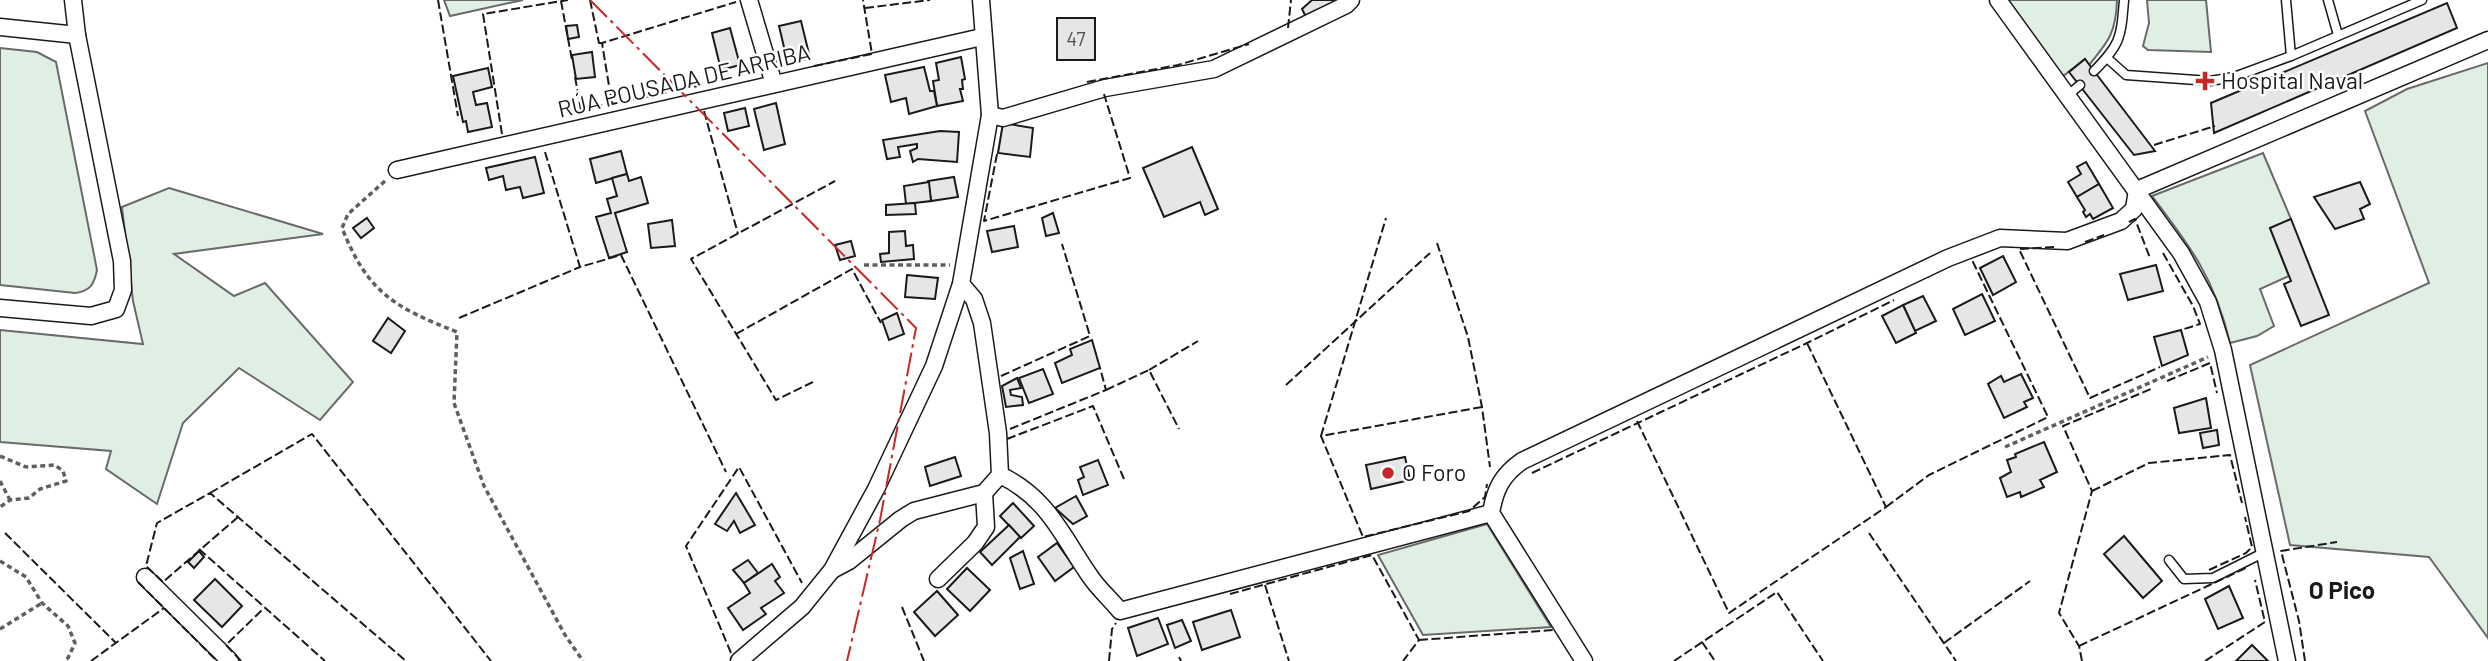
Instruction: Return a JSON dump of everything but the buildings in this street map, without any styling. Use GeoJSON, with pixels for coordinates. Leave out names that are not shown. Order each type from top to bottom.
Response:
{"type":"FeatureCollection","features":[{"type":"Feature","properties":{"kind":"street"},"geometry":{"type":"LineString","coordinates":[[0,308],[91,317],[116,309],[123,290],[122,261],[77,35],[73,0]]}},
{"type":"Feature","properties":{"kind":"street"},"geometry":{"type":"LineString","coordinates":[[749,0],[774,84]]}},
{"type":"Feature","properties":{"kind":"street"},"geometry":{"type":"LineString","coordinates":[[739,661],[802,607],[832,570],[876,489],[934,366],[961,284],[990,115],[981,0]]}},
{"type":"Feature","properties":{"kind":"street"},"geometry":{"type":"LineString","coordinates":[[990,115],[1003,118],[1105,88],[1214,69],[1346,5],[1351,0]]}},
{"type":"Feature","properties":{"kind":"street"},"geometry":{"type":"LineString","coordinates":[[1998,0],[2074,90],[2137,190],[2181,253],[2208,302],[2222,351],[2287,661]]}},
{"type":"Feature","properties":{"kind":"street"},"geometry":{"type":"LineString","coordinates":[[0,27],[77,35]]}},
{"type":"Feature","properties":{"kind":"street","name":"RÚA POUSADA DE ARRIBA"},"geometry":{"type":"LineString","coordinates":[[397,170],[982,37]]}},
{"type":"Feature","properties":{"kind":"street"},"geometry":{"type":"LineString","coordinates":[[2137,190],[2488,40]]}},
{"type":"Feature","properties":{"kind":"street"},"geometry":{"type":"LineString","coordinates":[[1584,661],[1491,513],[1493,497],[1506,472],[1522,461],[1948,258],[2000,238],[2067,241],[2121,221],[2134,209],[2137,190]]}},
{"type":"Feature","properties":{"kind":"street"},"geometry":{"type":"LineString","coordinates":[[832,570],[849,561],[914,511],[984,493],[1000,475],[998,433],[982,323],[974,299],[961,284]]}},
{"type":"Feature","properties":{"kind":"street"},"geometry":{"type":"LineString","coordinates":[[1000,475],[1010,480],[1052,515],[1094,582],[1120,611],[1491,513]]}},
{"type":"Feature","properties":{"kind":"street"},"geometry":{"type":"LineString","coordinates":[[938,579],[975,543],[986,527],[984,493]]}},
{"type":"Feature","properties":{"kind":"street"},"geometry":{"type":"LineString","coordinates":[[145,577],[230,661]]}},
{"type":"Feature","properties":{"kind":"lane"},"geometry":{"type":"LineString","coordinates":[[2094,71],[2121,37],[2124,0]]}},
{"type":"Feature","properties":{"kind":"lane"},"geometry":{"type":"LineString","coordinates":[[2286,0],[2291,56]]}},
{"type":"Feature","properties":{"kind":"lane"},"geometry":{"type":"LineString","coordinates":[[2328,0],[2338,36]]}},
{"type":"Feature","properties":{"kind":"lane"},"geometry":{"type":"LineString","coordinates":[[2107,58],[2126,75],[2210,81],[2234,77],[2291,56],[2422,0]]}},
{"type":"Feature","properties":{"kind":"lane"},"geometry":{"type":"LineString","coordinates":[[2169,560],[2184,579],[2213,578],[2265,552]]}},
{"type":"Feature","properties":{"kind":"path"},"geometry":{"type":"LineString","coordinates":[[397,170],[348,214],[342,228],[351,251],[382,294],[411,314],[457,332],[454,403],[484,486],[565,635],[583,661]]}},
{"type":"Feature","properties":{"kind":"path"},"geometry":{"type":"LineString","coordinates":[[864,265],[963,265]]}},
{"type":"Feature","properties":{"kind":"path"},"geometry":{"type":"LineString","coordinates":[[2005,447],[2222,351]]}},
{"type":"Feature","properties":{"kind":"path"},"geometry":{"type":"LineString","coordinates":[[0,456],[26,467],[55,465],[63,471],[66,481],[40,489],[29,498],[10,500],[0,507]]}},
{"type":"Feature","properties":{"kind":"path"},"geometry":{"type":"LineString","coordinates":[[0,481],[10,500]]}},
{"type":"Feature","properties":{"kind":"path"},"geometry":{"type":"LineString","coordinates":[[0,561],[26,576],[42,603],[68,626],[75,643],[64,661]]}},
{"type":"Feature","properties":{"kind":"path"},"geometry":{"type":"LineString","coordinates":[[0,629],[42,603]]}},
{"type":"Feature","properties":{"kind":"green space"},"geometry":{"type":"Polygon","coordinates":[[[444,0],[523,0],[450,16],[444,0]]]}},
{"type":"Feature","properties":{"kind":"green space"},"geometry":{"type":"Polygon","coordinates":[[[2004,0],[2117,0],[2113,28],[2102,49],[2089,65],[2085,59],[2062,77],[2004,0]]]}},
{"type":"Feature","properties":{"kind":"green space"},"geometry":{"type":"Polygon","coordinates":[[[2147,0],[2206,0],[2211,52],[2148,50],[2143,46],[2149,23],[2147,0]]]}},
{"type":"Feature","properties":{"kind":"green space"},"geometry":{"type":"Polygon","coordinates":[[[0,48],[37,52],[56,62],[97,270],[93,283],[84,291],[75,293],[0,285],[0,48]]]}},
{"type":"Feature","properties":{"kind":"green space"},"geometry":{"type":"Polygon","coordinates":[[[2488,63],[2488,638],[2429,557],[2290,545],[2250,365],[2429,283],[2365,111],[2407,89],[2488,63]]]}},
{"type":"Feature","properties":{"kind":"green space"},"geometry":{"type":"Polygon","coordinates":[[[2263,153],[2291,219],[2270,228],[2289,276],[2260,289],[2274,326],[2257,336],[2230,343],[2217,300],[2200,265],[2179,231],[2152,196],[2263,153]]]}},
{"type":"Feature","properties":{"kind":"green space"},"geometry":{"type":"Polygon","coordinates":[[[169,188],[323,234],[174,254],[234,296],[265,283],[353,382],[320,420],[239,368],[183,423],[157,504],[106,469],[111,451],[0,442],[0,330],[143,344],[133,301],[122,207],[169,188]]]}},
{"type":"Feature","properties":{"kind":"green space"},"geometry":{"type":"Polygon","coordinates":[[[1487,524],[1551,627],[1423,635],[1378,555],[1487,524]]]}},
{"type":"Feature","properties":{"kind":"fence"},"geometry":{"type":"LineString","coordinates":[[438,0],[458,116]]}},
{"type":"Feature","properties":{"kind":"fence"},"geometry":{"type":"LineString","coordinates":[[502,134],[483,14],[568,0]]}},
{"type":"Feature","properties":{"kind":"fence"},"geometry":{"type":"LineString","coordinates":[[590,0],[599,43],[602,43]]}},
{"type":"Feature","properties":{"kind":"fence"},"geometry":{"type":"LineString","coordinates":[[814,66],[872,54],[863,0]]}},
{"type":"Feature","properties":{"kind":"fence"},"geometry":{"type":"LineString","coordinates":[[865,8],[930,0]]}},
{"type":"Feature","properties":{"kind":"fence"},"geometry":{"type":"LineString","coordinates":[[1288,28],[1291,0]]}},
{"type":"Feature","properties":{"kind":"fence"},"geometry":{"type":"LineString","coordinates":[[561,1],[572,60]]}},
{"type":"Feature","properties":{"kind":"fence"},"geometry":{"type":"LineString","coordinates":[[703,85],[612,104],[602,43],[736,2]]}},
{"type":"Feature","properties":{"kind":"fence"},"geometry":{"type":"LineString","coordinates":[[1087,82],[1178,65],[1249,44]]}},
{"type":"Feature","properties":{"kind":"fence"},"geometry":{"type":"LineString","coordinates":[[575,77],[581,110],[602,105]]}},
{"type":"Feature","properties":{"kind":"fence"},"geometry":{"type":"LineString","coordinates":[[997,154],[984,221],[1130,178],[1104,94]]}},
{"type":"Feature","properties":{"kind":"fence"},"geometry":{"type":"LineString","coordinates":[[704,111],[738,234]]}},
{"type":"Feature","properties":{"kind":"fence"},"geometry":{"type":"LineString","coordinates":[[2154,145],[2215,126]]}},
{"type":"Feature","properties":{"kind":"fence"},"geometry":{"type":"LineString","coordinates":[[545,152],[580,267],[621,255],[726,472]]}},
{"type":"Feature","properties":{"kind":"fence"},"geometry":{"type":"LineString","coordinates":[[813,382],[776,400],[691,259],[835,181]]}},
{"type":"Feature","properties":{"kind":"fence"},"geometry":{"type":"LineString","coordinates":[[1321,436],[1386,218]]}},
{"type":"Feature","properties":{"kind":"fence"},"geometry":{"type":"LineString","coordinates":[[2129,222],[2135,219],[2150,258]]}},
{"type":"Feature","properties":{"kind":"fence"},"geometry":{"type":"LineString","coordinates":[[2085,242],[2104,235]]}},
{"type":"Feature","properties":{"kind":"fence"},"geometry":{"type":"LineString","coordinates":[[1437,243],[1468,337],[1482,407],[1490,467]]}},
{"type":"Feature","properties":{"kind":"fence"},"geometry":{"type":"LineString","coordinates":[[1001,376],[1090,336],[1062,244]]}},
{"type":"Feature","properties":{"kind":"fence"},"geometry":{"type":"LineString","coordinates":[[2054,247],[2019,249],[2090,398],[2160,367]]}},
{"type":"Feature","properties":{"kind":"fence"},"geometry":{"type":"LineString","coordinates":[[1286,385],[1430,253]]}},
{"type":"Feature","properties":{"kind":"fence"},"geometry":{"type":"LineString","coordinates":[[2163,253],[2193,306],[2200,324],[2181,330]]}},
{"type":"Feature","properties":{"kind":"fence"},"geometry":{"type":"LineString","coordinates":[[1886,507],[1929,475],[2048,417],[1972,260]]}},
{"type":"Feature","properties":{"kind":"fence"},"geometry":{"type":"LineString","coordinates":[[459,318],[580,267]]}},
{"type":"Feature","properties":{"kind":"fence"},"geometry":{"type":"LineString","coordinates":[[736,334],[852,269],[881,323]]}},
{"type":"Feature","properties":{"kind":"fence"},"geometry":{"type":"LineString","coordinates":[[1532,473],[1894,300]]}},
{"type":"Feature","properties":{"kind":"fence"},"geometry":{"type":"LineString","coordinates":[[1149,370],[1198,341]]}},
{"type":"Feature","properties":{"kind":"fence"},"geometry":{"type":"LineString","coordinates":[[1637,421],[1729,613],[1886,507],[1807,343]]}},
{"type":"Feature","properties":{"kind":"fence"},"geometry":{"type":"LineString","coordinates":[[2167,381],[2210,363],[2217,393]]}},
{"type":"Feature","properties":{"kind":"fence"},"geometry":{"type":"LineString","coordinates":[[1010,429],[1106,390],[1100,368]]}},
{"type":"Feature","properties":{"kind":"fence"},"geometry":{"type":"LineString","coordinates":[[1106,390],[1149,370],[1179,429]]}},
{"type":"Feature","properties":{"kind":"fence"},"geometry":{"type":"LineString","coordinates":[[2082,661],[2079,646],[2059,613],[2092,491],[2063,426],[2151,389]]}},
{"type":"Feature","properties":{"kind":"fence"},"geometry":{"type":"LineString","coordinates":[[1007,439],[1093,406],[1124,479]]}},
{"type":"Feature","properties":{"kind":"fence"},"geometry":{"type":"LineString","coordinates":[[1482,407],[1321,436],[1363,537],[1469,511],[1485,497],[1487,484]]}},
{"type":"Feature","properties":{"kind":"fence"},"geometry":{"type":"LineString","coordinates":[[210,493],[312,434],[491,661]]}},
{"type":"Feature","properties":{"kind":"fence"},"geometry":{"type":"LineString","coordinates":[[2092,491],[2149,463],[2230,455],[2242,503]]}},
{"type":"Feature","properties":{"kind":"fence"},"geometry":{"type":"LineString","coordinates":[[731,653],[686,546],[739,467],[802,583]]}},
{"type":"Feature","properties":{"kind":"fence"},"geometry":{"type":"LineString","coordinates":[[238,517],[163,582],[146,566],[157,523],[210,493],[406,661]]}},
{"type":"Feature","properties":{"kind":"fence"},"geometry":{"type":"LineString","coordinates":[[2209,570],[2246,553],[2252,547],[2245,517]]}},
{"type":"Feature","properties":{"kind":"fence"},"geometry":{"type":"LineString","coordinates":[[5,533],[116,643]]}},
{"type":"Feature","properties":{"kind":"fence"},"geometry":{"type":"LineString","coordinates":[[1869,533],[1956,661]]}},
{"type":"Feature","properties":{"kind":"fence"},"geometry":{"type":"LineString","coordinates":[[2305,661],[2299,621],[2281,551],[2337,542]]}},
{"type":"Feature","properties":{"kind":"fence"},"geometry":{"type":"LineString","coordinates":[[199,549],[325,661]]}},
{"type":"Feature","properties":{"kind":"fence"},"geometry":{"type":"LineString","coordinates":[[1230,594],[1372,555],[1419,640],[1403,661]]}},
{"type":"Feature","properties":{"kind":"fence"},"geometry":{"type":"LineString","coordinates":[[2079,646],[2246,568]]}},
{"type":"Feature","properties":{"kind":"fence"},"geometry":{"type":"LineString","coordinates":[[2205,661],[2265,622],[2255,580]]}},
{"type":"Feature","properties":{"kind":"fence"},"geometry":{"type":"LineString","coordinates":[[1944,643],[2030,581]]}},
{"type":"Feature","properties":{"kind":"fence"},"geometry":{"type":"LineString","coordinates":[[138,582],[217,661]]}},
{"type":"Feature","properties":{"kind":"fence"},"geometry":{"type":"LineString","coordinates":[[1265,585],[1289,661]]}},
{"type":"Feature","properties":{"kind":"fence"},"geometry":{"type":"LineString","coordinates":[[1674,661],[1777,592],[1823,661]]}},
{"type":"Feature","properties":{"kind":"fence"},"geometry":{"type":"LineString","coordinates":[[902,607],[924,661]]}},
{"type":"Feature","properties":{"kind":"fence"},"geometry":{"type":"LineString","coordinates":[[91,661],[164,608]]}},
{"type":"Feature","properties":{"kind":"fence"},"geometry":{"type":"LineString","coordinates":[[241,661],[226,645],[264,608]]}},
{"type":"Feature","properties":{"kind":"fence"},"geometry":{"type":"LineString","coordinates":[[1109,661],[1112,629],[1116,623]]}},
{"type":"Feature","properties":{"kind":"fence"},"geometry":{"type":"LineString","coordinates":[[1419,640],[1553,630]]}},
{"type":"Feature","properties":{"kind":"fence"},"geometry":{"type":"LineString","coordinates":[[1702,642],[1715,661]]}},
{"type":"Feature","properties":{"kind":"fence"},"geometry":{"type":"LineString","coordinates":[[1179,657],[1181,661]]}},
{"type":"Feature","properties":{"kind":"power"},"geometry":{"type":"LineString","coordinates":[[590,0],[916,328],[880,520],[847,661]]}},
{"type":"Feature","properties":{"kind":"place","name":"Hospital Naval"},"geometry":{"type":"Point","coordinates":[2205,81]}},
{"type":"Feature","properties":{"kind":"place","name":"O Foro"},"geometry":{"type":"Point","coordinates":[1388,473]}},
{"type":"Feature","properties":{"kind":"district","name":"O Pico"},"geometry":{"type":"Point","coordinates":[2342,591]}}]}
